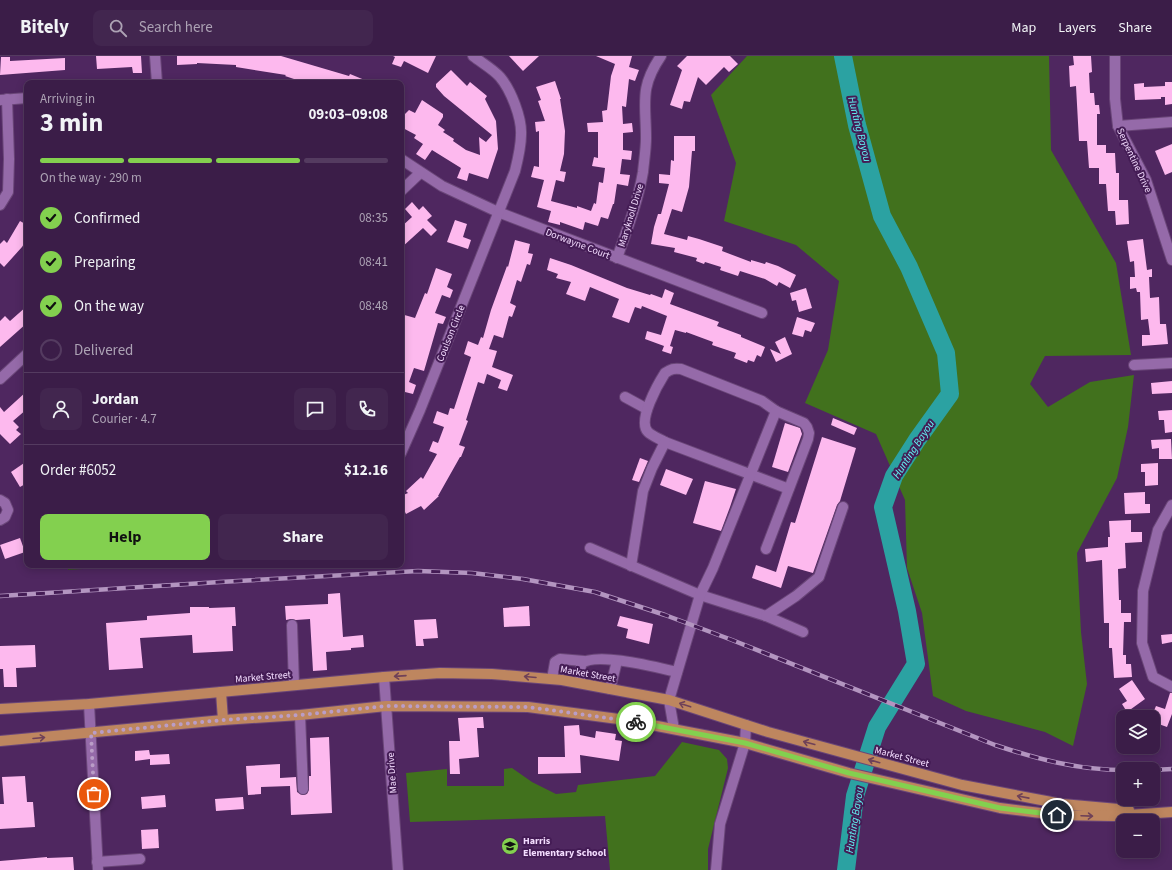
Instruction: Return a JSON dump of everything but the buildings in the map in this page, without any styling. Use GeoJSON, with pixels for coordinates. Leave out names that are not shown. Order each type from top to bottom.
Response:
{"type":"FeatureCollection","features":[{"type":"Feature","properties":{"kind":"main road","name":"Market Street"},"geometry":{"type":"LineString","coordinates":[[0,709],[89,704],[440,673],[492,674],[552,679],[670,700],[768,732],[962,785],[1062,804],[1159,813]]}},
{"type":"Feature","properties":{"kind":"main road"},"geometry":{"type":"LineString","coordinates":[[221,692],[223,720]]}},
{"type":"Feature","properties":{"kind":"main road","name":"Market Street"},"geometry":{"type":"LineString","coordinates":[[0,741],[386,706],[528,707],[626,720],[745,743],[849,773],[1000,808],[1057,815],[1113,816],[1172,812]]}},
{"type":"Feature","properties":{"kind":"street"},"geometry":{"type":"LineString","coordinates":[[155,56],[157,80]]}},
{"type":"Feature","properties":{"kind":"street","name":"Maryknoll Drive"},"geometry":{"type":"LineString","coordinates":[[617,258],[635,205],[643,171],[646,138],[644,108],[645,92],[649,76],[661,56]]}},
{"type":"Feature","properties":{"kind":"street","name":"Serpentine Drive"},"geometry":{"type":"LineString","coordinates":[[1115,56],[1115,99],[1118,126],[1146,180],[1170,243],[1172,260]]}},
{"type":"Feature","properties":{"kind":"street","name":"Coulson Circle"},"geometry":{"type":"LineString","coordinates":[[404,446],[420,410],[515,172],[520,153],[521,133],[518,115],[512,96],[500,77],[475,57]]}},
{"type":"Feature","properties":{"kind":"street"},"geometry":{"type":"LineString","coordinates":[[0,205],[8,192],[9,159],[3,99],[24,98]]}},
{"type":"Feature","properties":{"kind":"street"},"geometry":{"type":"LineString","coordinates":[[1118,126],[1172,122]]}},
{"type":"Feature","properties":{"kind":"street","name":"Dorwayne Court"},"geometry":{"type":"LineString","coordinates":[[404,161],[442,186],[498,212],[762,313]]}},
{"type":"Feature","properties":{"kind":"street"},"geometry":{"type":"LineString","coordinates":[[404,188],[420,173]]}},
{"type":"Feature","properties":{"kind":"street"},"geometry":{"type":"LineString","coordinates":[[0,379],[24,357]]}},
{"type":"Feature","properties":{"kind":"street"},"geometry":{"type":"LineString","coordinates":[[1134,365],[1172,362]]}},
{"type":"Feature","properties":{"kind":"street"},"geometry":{"type":"LineString","coordinates":[[766,549],[789,489],[808,439],[809,433],[807,427],[804,423],[776,411],[762,401],[675,368],[670,369],[665,373],[647,409],[645,426],[648,432],[665,442],[789,489]]}},
{"type":"Feature","properties":{"kind":"street"},"geometry":{"type":"LineString","coordinates":[[625,397],[647,409]]}},
{"type":"Feature","properties":{"kind":"street"},"geometry":{"type":"LineString","coordinates":[[674,729],[670,700],[700,595],[713,568],[776,411]]}},
{"type":"Feature","properties":{"kind":"street"},"geometry":{"type":"LineString","coordinates":[[631,566],[643,492],[652,468],[665,442]]}},
{"type":"Feature","properties":{"kind":"street"},"geometry":{"type":"LineString","coordinates":[[0,500],[5,502],[8,510],[5,517],[0,520]]}},
{"type":"Feature","properties":{"kind":"street"},"geometry":{"type":"LineString","coordinates":[[1172,505],[1158,530],[1143,591],[1142,643],[1153,677],[1172,687]]}},
{"type":"Feature","properties":{"kind":"street"},"geometry":{"type":"LineString","coordinates":[[766,616],[796,596],[819,577],[843,507]]}},
{"type":"Feature","properties":{"kind":"street"},"geometry":{"type":"LineString","coordinates":[[590,548],[700,595],[766,616],[803,632]]}},
{"type":"Feature","properties":{"kind":"street"},"geometry":{"type":"LineString","coordinates":[[292,625],[294,685]]}},
{"type":"Feature","properties":{"kind":"street"},"geometry":{"type":"LineString","coordinates":[[552,679],[555,662],[560,659],[584,661],[617,660],[677,672]]}},
{"type":"Feature","properties":{"kind":"street"},"geometry":{"type":"LineString","coordinates":[[610,689],[617,660]]}},
{"type":"Feature","properties":{"kind":"street"},"geometry":{"type":"LineString","coordinates":[[580,684],[581,664],[584,661]]}},
{"type":"Feature","properties":{"kind":"street","name":"Mae Drive"},"geometry":{"type":"LineString","coordinates":[[384,677],[398,870]]}},
{"type":"Feature","properties":{"kind":"street"},"geometry":{"type":"LineString","coordinates":[[89,704],[98,866],[140,859]]}},
{"type":"Feature","properties":{"kind":"street"},"geometry":{"type":"LineString","coordinates":[[300,715],[303,789]]}},
{"type":"Feature","properties":{"kind":"street"},"geometry":{"type":"LineString","coordinates":[[716,870],[720,824],[745,743],[746,724]]}},
{"type":"Feature","properties":{"kind":"green space"},"geometry":{"type":"Polygon","coordinates":[[[747,56],[1049,56],[1051,150],[1116,263],[1131,355],[1045,356],[1030,384],[1048,407],[1090,382],[1134,375],[1128,427],[1117,478],[1077,553],[1081,632],[1087,684],[1073,746],[1045,732],[966,711],[933,696],[922,613],[907,568],[905,500],[876,434],[805,403],[828,350],[839,281],[796,245],[724,221],[736,163],[711,95],[747,56]]]}},
{"type":"Feature","properties":{"kind":"green space"},"geometry":{"type":"Polygon","coordinates":[[[68,568],[97,568],[68,570],[68,568]]]}},
{"type":"Feature","properties":{"kind":"green space"},"geometry":{"type":"Polygon","coordinates":[[[682,742],[719,750],[727,759],[728,768],[708,849],[708,870],[610,870],[605,816],[410,822],[406,773],[447,769],[447,786],[504,786],[504,769],[512,768],[532,782],[556,794],[576,792],[578,785],[655,776],[682,742]]]}},
{"type":"Feature","properties":{"kind":"waterway","name":"Hunting Bayou"},"geometry":{"type":"LineString","coordinates":[[843,56],[857,125],[882,216],[909,267],[946,353],[950,394],[917,440],[894,476],[883,507],[907,611],[916,664],[877,727],[855,796],[846,870]]}},
{"type":"Feature","properties":{"kind":"railway"},"geometry":{"type":"LineString","coordinates":[[0,596],[418,571],[472,573],[523,579],[595,592],[665,615],[732,640],[995,745],[1058,763],[1116,770]]}},
{"type":"Feature","properties":{"kind":"railway"},"geometry":{"type":"LineString","coordinates":[[1160,770],[1172,769]]}},
{"type":"Feature","properties":{"kind":"way so far"},"geometry":{"type":"LineString","coordinates":[[94,794],[91,733],[386,706],[528,707],[636,722]]}},
{"type":"Feature","properties":{"kind":"place","name":"Harris Elementary School"},"geometry":{"type":"Point","coordinates":[510,846]}},
{"type":"Feature","properties":{"kind":"route"},"geometry":{"type":"LineString","coordinates":[[636,722],[745,743],[849,773],[1000,808],[1057,815]]}}]}
